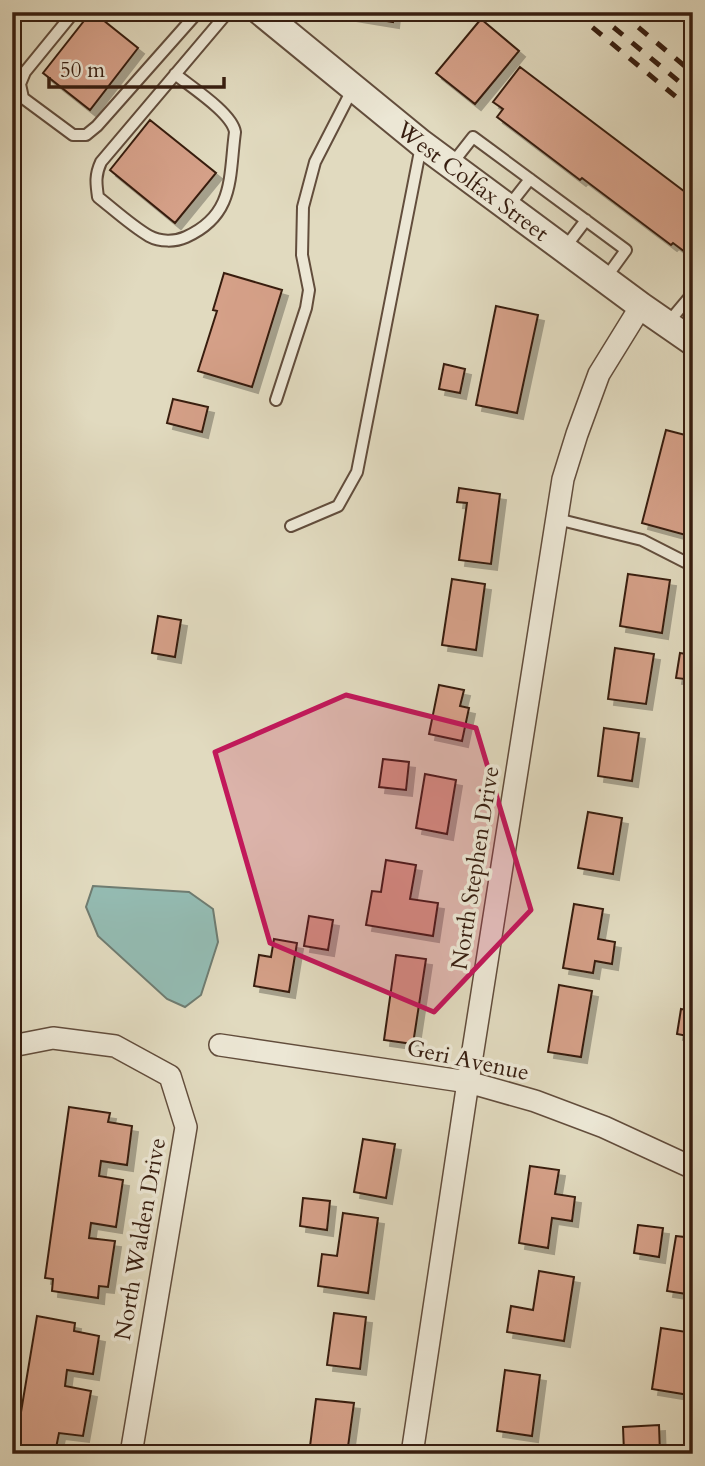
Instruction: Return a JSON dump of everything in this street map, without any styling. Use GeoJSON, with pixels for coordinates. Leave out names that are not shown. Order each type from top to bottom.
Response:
{"type":"FeatureCollection","features":[{"type":"Feature","properties":{"kind":"street","name":"West Colfax Street"},"geometry":{"type":"LineString","coordinates":[[261,12],[421,144],[641,306],[693,341]]}},
{"type":"Feature","properties":{"kind":"street","name":"North Stephen Drive"},"geometry":{"type":"LineString","coordinates":[[412,1454],[563,479],[599,374],[641,306]]}},
{"type":"Feature","properties":{"kind":"street","name":"North Walden Drive"},"geometry":{"type":"LineString","coordinates":[[12,1046],[53,1038],[115,1046],[170,1076],[186,1127],[131,1454]]}},
{"type":"Feature","properties":{"kind":"street","name":"Geri Avenue"},"geometry":{"type":"LineString","coordinates":[[220,1045],[468,1082],[547,1105],[655,1149],[693,1168]]}},
{"type":"Feature","properties":{"kind":"lane"},"geometry":{"type":"LineString","coordinates":[[74,12],[25,72],[20,84],[23,98],[73,135],[86,135],[97,126],[198,12]]}},
{"type":"Feature","properties":{"kind":"lane"},"geometry":{"type":"LineString","coordinates":[[175,75],[225,114],[234,124],[235,132],[229,190],[223,206],[212,219],[189,236],[180,240],[162,240],[150,237],[98,197],[96,172],[102,162],[175,75],[228,12]]}},
{"type":"Feature","properties":{"kind":"lane"},"geometry":{"type":"LineString","coordinates":[[276,400],[306,308],[309,290],[302,256],[303,207],[314,162],[353,88]]}},
{"type":"Feature","properties":{"kind":"lane"},"geometry":{"type":"LineString","coordinates":[[450,165],[473,137],[586,220],[626,250],[605,279]]}},
{"type":"Feature","properties":{"kind":"lane"},"geometry":{"type":"LineString","coordinates":[[291,526],[338,506],[357,472],[421,144]]}},
{"type":"Feature","properties":{"kind":"lane"},"geometry":{"type":"LineString","coordinates":[[508,208],[530,179]]}},
{"type":"Feature","properties":{"kind":"lane"},"geometry":{"type":"LineString","coordinates":[[564,249],[586,220]]}},
{"type":"Feature","properties":{"kind":"lane"},"geometry":{"type":"LineString","coordinates":[[667,324],[693,293]]}},
{"type":"Feature","properties":{"kind":"lane"},"geometry":{"type":"LineString","coordinates":[[557,519],[642,540],[693,566]]}},
{"type":"Feature","properties":{"kind":"highlighted area"},"geometry":{"type":"Polygon","coordinates":[[[346,695],[476,728],[531,910],[434,1012],[270,943],[215,752],[346,695]]]}},
{"type":"Feature","properties":{"kind":"water"},"geometry":{"type":"Polygon","coordinates":[[[93,886],[189,892],[213,909],[218,942],[201,995],[185,1007],[167,999],[98,936],[86,907],[93,886]]]}},
{"type":"Feature","properties":{"kind":"building"},"geometry":{"type":"Polygon","coordinates":[[[91,12],[138,48],[90,110],[43,73],[91,12]]]}},
{"type":"Feature","properties":{"kind":"building"},"geometry":{"type":"Polygon","coordinates":[[[394,12],[393,22],[344,14],[394,12]]]}},
{"type":"Feature","properties":{"kind":"building"},"geometry":{"type":"Polygon","coordinates":[[[481,19],[519,51],[475,104],[436,73],[481,19]]]}},
{"type":"Feature","properties":{"kind":"building"},"geometry":{"type":"Polygon","coordinates":[[[520,67],[693,198],[693,258],[673,243],[671,245],[582,178],[580,180],[497,117],[503,109],[493,102],[520,67]]]}},
{"type":"Feature","properties":{"kind":"building"},"geometry":{"type":"Polygon","coordinates":[[[150,120],[216,173],[175,223],[110,170],[150,120]]]}},
{"type":"Feature","properties":{"kind":"building"},"geometry":{"type":"Polygon","coordinates":[[[224,273],[282,290],[252,387],[198,371],[217,311],[213,310],[224,273]]]}},
{"type":"Feature","properties":{"kind":"building"},"geometry":{"type":"Polygon","coordinates":[[[496,306],[538,315],[517,413],[476,405],[496,306]]]}},
{"type":"Feature","properties":{"kind":"building"},"geometry":{"type":"Polygon","coordinates":[[[444,364],[465,369],[460,393],[439,389],[444,364]]]}},
{"type":"Feature","properties":{"kind":"building"},"geometry":{"type":"Polygon","coordinates":[[[173,399],[208,407],[202,432],[167,423],[173,399]]]}},
{"type":"Feature","properties":{"kind":"building"},"geometry":{"type":"Polygon","coordinates":[[[666,430],[693,437],[693,537],[642,523],[666,430]]]}},
{"type":"Feature","properties":{"kind":"building"},"geometry":{"type":"Polygon","coordinates":[[[459,488],[500,494],[491,564],[459,560],[467,503],[457,502],[459,488]]]}},
{"type":"Feature","properties":{"kind":"building"},"geometry":{"type":"Polygon","coordinates":[[[628,574],[670,580],[662,633],[620,626],[628,574]]]}},
{"type":"Feature","properties":{"kind":"building"},"geometry":{"type":"Polygon","coordinates":[[[452,579],[485,584],[476,650],[442,645],[452,579]]]}},
{"type":"Feature","properties":{"kind":"building"},"geometry":{"type":"Polygon","coordinates":[[[158,616],[181,620],[175,657],[152,653],[158,616]]]}},
{"type":"Feature","properties":{"kind":"building"},"geometry":{"type":"Polygon","coordinates":[[[615,648],[654,654],[646,704],[608,699],[615,648]]]}},
{"type":"Feature","properties":{"kind":"building"},"geometry":{"type":"Polygon","coordinates":[[[680,653],[693,655],[693,680],[676,678],[680,653]]]}},
{"type":"Feature","properties":{"kind":"building"},"geometry":{"type":"Polygon","coordinates":[[[439,685],[464,690],[460,706],[469,708],[462,741],[429,734],[439,685]]]}},
{"type":"Feature","properties":{"kind":"building"},"geometry":{"type":"Polygon","coordinates":[[[604,728],[639,733],[632,781],[598,776],[604,728]]]}},
{"type":"Feature","properties":{"kind":"building"},"geometry":{"type":"Polygon","coordinates":[[[383,759],[409,762],[406,790],[379,787],[383,759]]]}},
{"type":"Feature","properties":{"kind":"building"},"geometry":{"type":"Polygon","coordinates":[[[425,774],[456,780],[447,834],[416,828],[425,774]]]}},
{"type":"Feature","properties":{"kind":"building"},"geometry":{"type":"Polygon","coordinates":[[[588,812],[622,818],[613,874],[578,868],[588,812]]]}},
{"type":"Feature","properties":{"kind":"building"},"geometry":{"type":"Polygon","coordinates":[[[386,860],[416,865],[410,899],[438,903],[433,936],[366,925],[372,891],[381,892],[386,860]]]}},
{"type":"Feature","properties":{"kind":"building"},"geometry":{"type":"Polygon","coordinates":[[[574,904],[603,909],[598,939],[615,942],[612,964],[595,961],[593,973],[563,968],[574,904]]]}},
{"type":"Feature","properties":{"kind":"building"},"geometry":{"type":"Polygon","coordinates":[[[309,916],[333,920],[328,950],[304,946],[309,916]]]}},
{"type":"Feature","properties":{"kind":"building"},"geometry":{"type":"Polygon","coordinates":[[[274,939],[297,943],[289,992],[254,986],[259,955],[271,957],[274,939]]]}},
{"type":"Feature","properties":{"kind":"building"},"geometry":{"type":"Polygon","coordinates":[[[396,955],[426,959],[413,1044],[384,1040],[396,955]]]}},
{"type":"Feature","properties":{"kind":"building"},"geometry":{"type":"Polygon","coordinates":[[[559,985],[592,991],[581,1057],[548,1052],[559,985]]]}},
{"type":"Feature","properties":{"kind":"building"},"geometry":{"type":"Polygon","coordinates":[[[681,1009],[693,1011],[693,1037],[677,1034],[681,1009]]]}},
{"type":"Feature","properties":{"kind":"building"},"geometry":{"type":"Polygon","coordinates":[[[69,1107],[110,1113],[108,1122],[132,1126],[127,1165],[101,1161],[99,1176],[123,1180],[116,1227],[91,1223],[89,1238],[115,1241],[108,1287],[99,1286],[98,1298],[52,1291],[53,1279],[45,1278],[69,1107]]]}},
{"type":"Feature","properties":{"kind":"building"},"geometry":{"type":"Polygon","coordinates":[[[363,1139],[395,1144],[386,1198],[354,1192],[363,1139]]]}},
{"type":"Feature","properties":{"kind":"building"},"geometry":{"type":"Polygon","coordinates":[[[530,1166],[559,1170],[555,1194],[575,1197],[572,1221],[552,1218],[548,1248],[519,1243],[530,1166]]]}},
{"type":"Feature","properties":{"kind":"building"},"geometry":{"type":"Polygon","coordinates":[[[303,1198],[330,1201],[327,1230],[300,1226],[303,1198]]]}},
{"type":"Feature","properties":{"kind":"building"},"geometry":{"type":"Polygon","coordinates":[[[343,1213],[378,1218],[368,1293],[318,1286],[322,1254],[337,1256],[343,1213]]]}},
{"type":"Feature","properties":{"kind":"building"},"geometry":{"type":"Polygon","coordinates":[[[638,1225],[663,1228],[659,1257],[634,1253],[638,1225]]]}},
{"type":"Feature","properties":{"kind":"building"},"geometry":{"type":"Polygon","coordinates":[[[676,1236],[693,1238],[693,1295],[667,1291],[676,1236]]]}},
{"type":"Feature","properties":{"kind":"building"},"geometry":{"type":"Polygon","coordinates":[[[539,1271],[574,1277],[564,1341],[507,1332],[511,1306],[533,1310],[539,1271]]]}},
{"type":"Feature","properties":{"kind":"building"},"geometry":{"type":"Polygon","coordinates":[[[334,1313],[366,1317],[360,1369],[327,1365],[334,1313]]]}},
{"type":"Feature","properties":{"kind":"building"},"geometry":{"type":"Polygon","coordinates":[[[37,1316],[75,1323],[74,1331],[99,1336],[93,1374],[67,1370],[65,1386],[91,1391],[83,1436],[59,1433],[56,1448],[81,1452],[80,1454],[14,1454],[37,1316]]]}},
{"type":"Feature","properties":{"kind":"building"},"geometry":{"type":"Polygon","coordinates":[[[661,1328],[693,1333],[693,1368],[689,1395],[652,1389],[661,1328]]]}},
{"type":"Feature","properties":{"kind":"building"},"geometry":{"type":"Polygon","coordinates":[[[505,1370],[540,1375],[532,1436],[497,1431],[505,1370]]]}},
{"type":"Feature","properties":{"kind":"building"},"geometry":{"type":"Polygon","coordinates":[[[316,1399],[354,1403],[347,1454],[309,1454],[316,1399]]]}},
{"type":"Feature","properties":{"kind":"building"},"geometry":{"type":"Polygon","coordinates":[[[659,1425],[660,1454],[611,1454],[624,1452],[623,1427],[659,1425]]]}},
{"type":"Feature","properties":{"kind":"railway"},"geometry":{"type":"LineString","coordinates":[[574,12],[693,111]]}},
{"type":"Feature","properties":{"kind":"railway"},"geometry":{"type":"LineString","coordinates":[[595,12],[693,93]]}},
{"type":"Feature","properties":{"kind":"railway"},"geometry":{"type":"LineString","coordinates":[[620,12],[693,73]]}}]}
